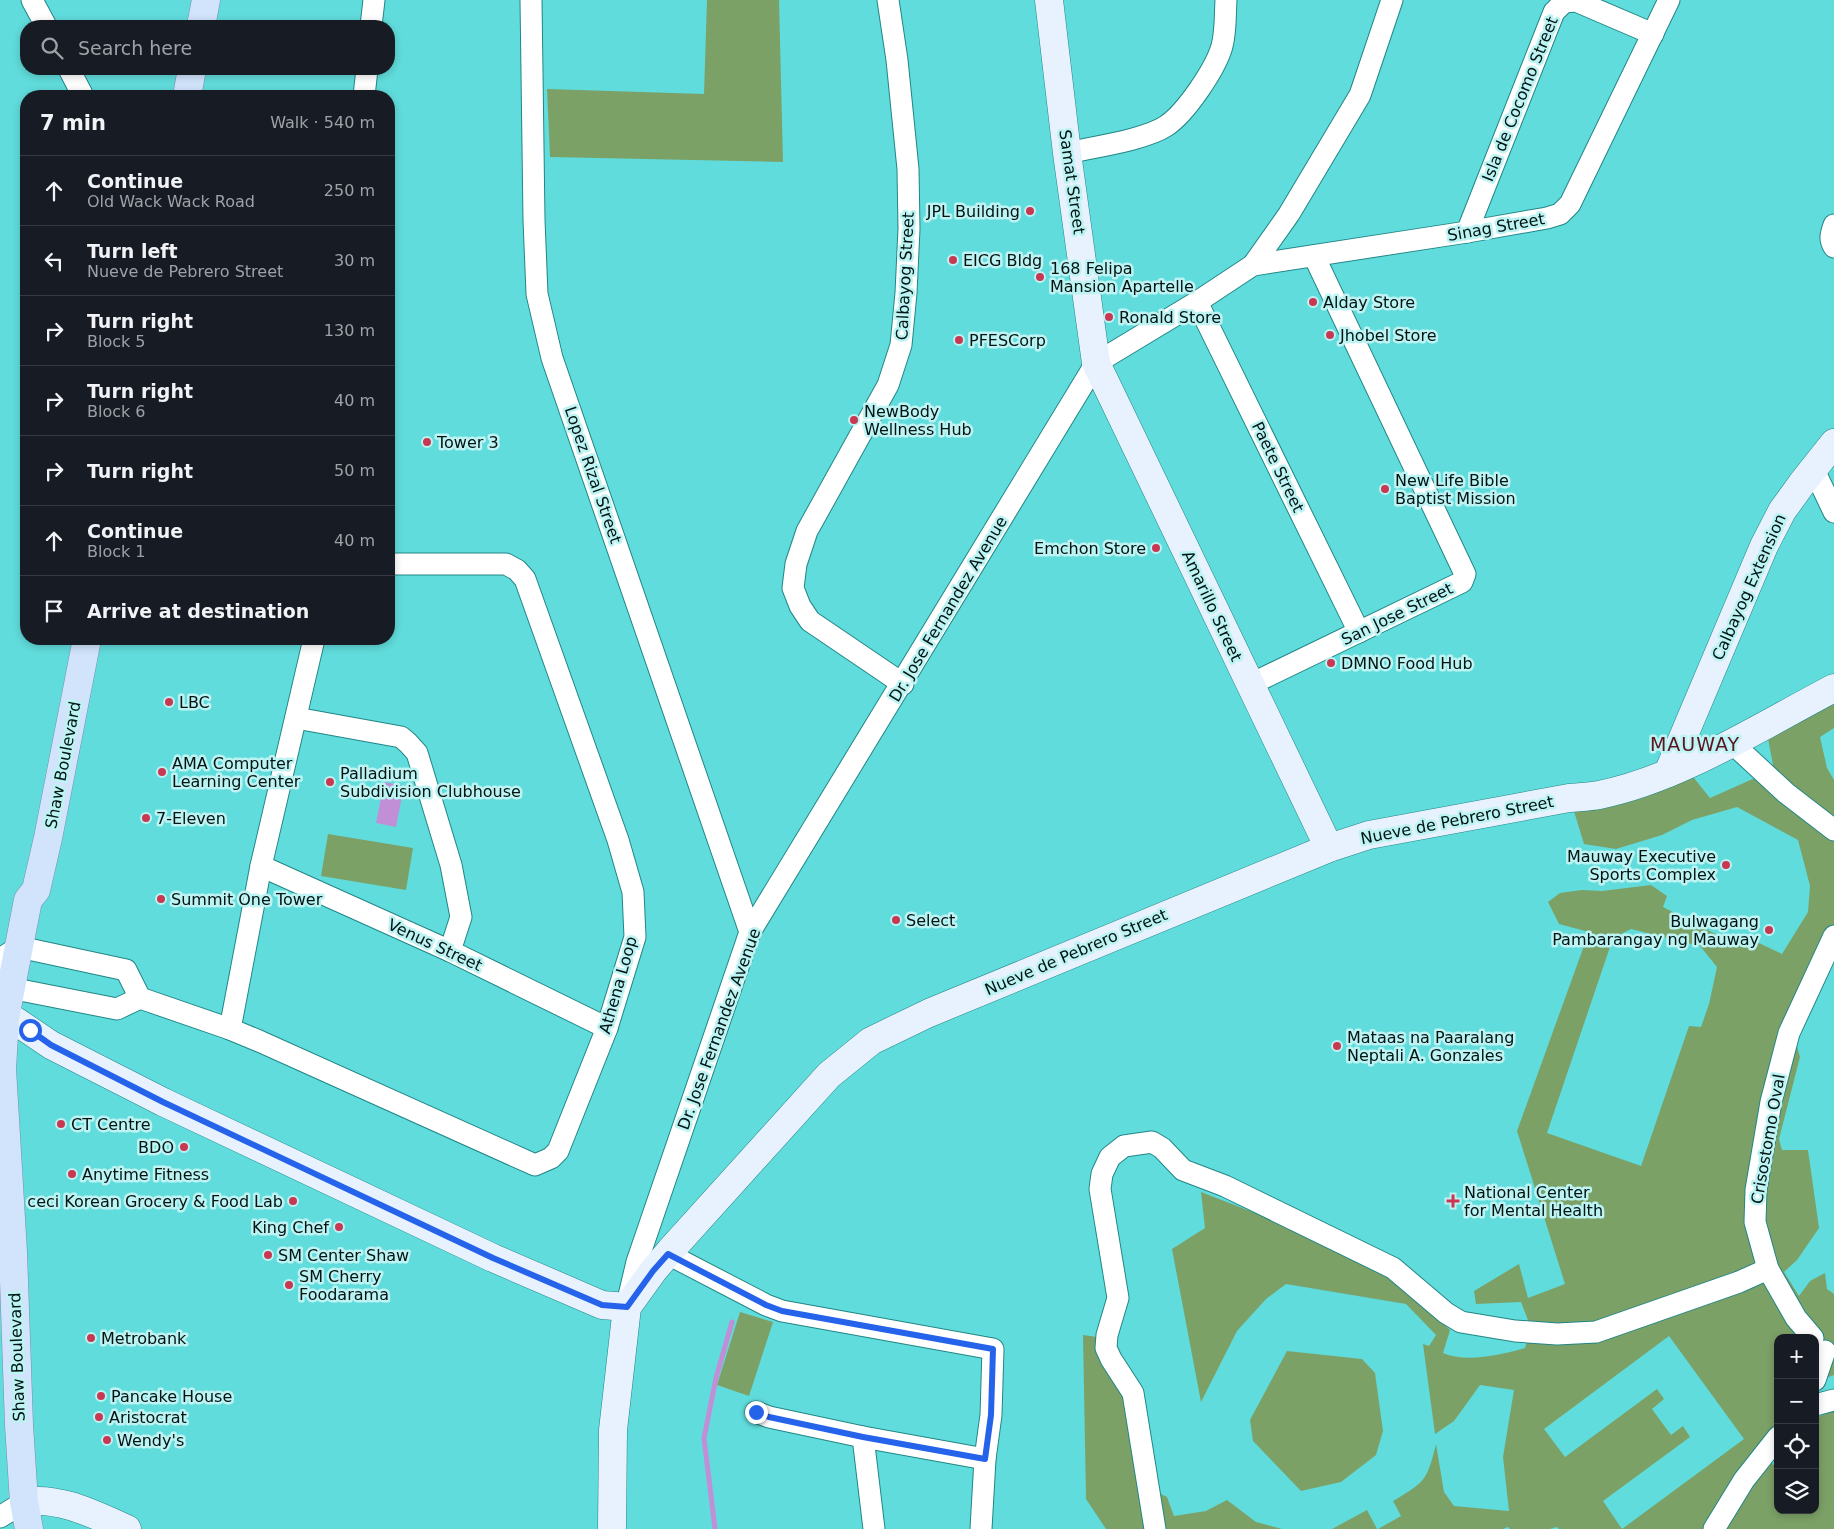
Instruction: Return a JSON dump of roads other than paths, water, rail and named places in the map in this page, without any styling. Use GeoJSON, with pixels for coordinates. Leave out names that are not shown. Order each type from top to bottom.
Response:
{"type":"FeatureCollection","features":[{"type":"Feature","properties":{"kind":"main road"},"geometry":{"type":"LineString","coordinates":[[201,20],[206,0]]}},
{"type":"Feature","properties":{"kind":"main road","name":"Samat Street"},"geometry":{"type":"LineString","coordinates":[[1049,0],[1067,153],[1096,363]]}},
{"type":"Feature","properties":{"kind":"main road"},"geometry":{"type":"LineString","coordinates":[[188,90],[191,75]]}},
{"type":"Feature","properties":{"kind":"main road","name":"Amarillo Street"},"geometry":{"type":"LineString","coordinates":[[1096,363],[1249,685],[1329,848]]}},
{"type":"Feature","properties":{"kind":"main road","name":"Calbayog Extension"},"geometry":{"type":"LineString","coordinates":[[1668,773],[1764,546],[1782,511],[1834,443]]}},
{"type":"Feature","properties":{"kind":"main road","name":"Shaw Boulevard"},"geometry":{"type":"LineString","coordinates":[[39,1529],[30,1501],[19,1425],[13,1252],[2,1069],[10,985],[16,952],[28,900],[36,890],[86,645]]}},
{"type":"Feature","properties":{"kind":"main road","name":"Nueve de Pebrero Street"},"geometry":{"type":"LineString","coordinates":[[612,1529],[613,1430],[627,1307],[653,1271],[829,1075],[871,1041],[929,1013],[1329,848],[1369,835],[1568,798],[1599,795],[1668,773],[1731,743],[1834,688]]}},
{"type":"Feature","properties":{"kind":"main road"},"geometry":{"type":"LineString","coordinates":[[1693,714],[1699,729],[1731,743]]}},
{"type":"Feature","properties":{"kind":"main road"},"geometry":{"type":"LineString","coordinates":[[6,1019],[51,1045],[163,1102],[484,1254],[602,1305],[627,1307]]}},
{"type":"Feature","properties":{"kind":"main road"},"geometry":{"type":"LineString","coordinates":[[30,1501],[66,1504],[127,1529]]}},
{"type":"Feature","properties":{"kind":"main road","name":"Shaw Boulevard"},"geometry":{"type":"LineString","coordinates":[[29,1529],[30,1501]]}},
{"type":"Feature","properties":{"kind":"street"},"geometry":{"type":"LineString","coordinates":[[32,0],[43,20]]}},
{"type":"Feature","properties":{"kind":"street"},"geometry":{"type":"LineString","coordinates":[[372,20],[374,0]]}},
{"type":"Feature","properties":{"kind":"street","name":"Lopez Rizal Street"},"geometry":{"type":"LineString","coordinates":[[531,0],[534,220],[537,294],[542,324],[552,358],[750,932]]}},
{"type":"Feature","properties":{"kind":"street","name":"Calbayog Street"},"geometry":{"type":"LineString","coordinates":[[888,0],[897,60],[908,169],[909,229],[901,345],[888,385],[807,531],[796,564],[793,588],[800,606],[810,621],[903,684]]}},
{"type":"Feature","properties":{"kind":"street"},"geometry":{"type":"LineString","coordinates":[[1067,153],[1146,135],[1167,126],[1187,106],[1204,84],[1215,65],[1222,45],[1226,0]]}},
{"type":"Feature","properties":{"kind":"street","name":"Dr. Jose Fernandez Avenue"},"geometry":{"type":"LineString","coordinates":[[627,1307],[637,1262],[750,932],[903,684],[1096,363],[1197,302],[1252,265],[1289,214],[1360,95],[1392,0]]}},
{"type":"Feature","properties":{"kind":"street","name":"Sinag Street"},"geometry":{"type":"LineString","coordinates":[[1252,265],[1467,232],[1560,214],[1570,204],[1669,0]]}},
{"type":"Feature","properties":{"kind":"street","name":"Isla de Cocomo Street"},"geometry":{"type":"LineString","coordinates":[[1467,232],[1554,12],[1564,2],[1576,1],[1653,34]]}},
{"type":"Feature","properties":{"kind":"street"},"geometry":{"type":"LineString","coordinates":[[72,75],[80,90]]}},
{"type":"Feature","properties":{"kind":"street"},"geometry":{"type":"LineString","coordinates":[[365,90],[366,75]]}},
{"type":"Feature","properties":{"kind":"street"},"geometry":{"type":"LineString","coordinates":[[1834,225],[1830,234],[1830,241],[1834,247]]}},
{"type":"Feature","properties":{"kind":"street","name":"San Jose Street"},"geometry":{"type":"LineString","coordinates":[[1249,685],[1462,582],[1465,574],[1314,256]]}},
{"type":"Feature","properties":{"kind":"street","name":"Paete Street"},"geometry":{"type":"LineString","coordinates":[[1197,302],[1359,632]]}},
{"type":"Feature","properties":{"kind":"street"},"geometry":{"type":"LineString","coordinates":[[1813,468],[1834,512]]}},
{"type":"Feature","properties":{"kind":"street","name":"Athena Loop"},"geometry":{"type":"LineString","coordinates":[[140,998],[230,1029],[535,1166],[551,1158],[558,1151],[607,1028],[635,937],[633,892],[618,840],[525,579],[517,570],[506,564],[395,564]]}},
{"type":"Feature","properties":{"kind":"street"},"geometry":{"type":"LineString","coordinates":[[230,1029],[260,866],[313,645]]}},
{"type":"Feature","properties":{"kind":"street"},"geometry":{"type":"LineString","coordinates":[[296,718],[401,737],[416,753],[451,865],[461,917],[450,951]]}},
{"type":"Feature","properties":{"kind":"street"},"geometry":{"type":"LineString","coordinates":[[1731,743],[1834,818]]}},
{"type":"Feature","properties":{"kind":"street"},"geometry":{"type":"LineString","coordinates":[[1731,743],[1786,793],[1834,830]]}},
{"type":"Feature","properties":{"kind":"street","name":"Venus Street"},"geometry":{"type":"LineString","coordinates":[[260,866],[450,951],[607,1028]]}},
{"type":"Feature","properties":{"kind":"street","name":"Crisostomo Oval"},"geometry":{"type":"LineString","coordinates":[[1815,1379],[1822,1347],[1796,1318],[1768,1270],[1755,1222],[1756,1190],[1771,1102],[1790,1033],[1834,936]]}},
{"type":"Feature","properties":{"kind":"street"},"geometry":{"type":"LineString","coordinates":[[10,985],[117,1009],[140,998],[126,970],[16,952]]}},
{"type":"Feature","properties":{"kind":"street"},"geometry":{"type":"LineString","coordinates":[[1155,1529],[1133,1393],[1106,1348],[1107,1335],[1118,1298],[1100,1188],[1102,1174],[1110,1157],[1124,1146],[1152,1142],[1162,1148],[1183,1170],[1225,1186],[1392,1268],[1446,1314],[1462,1322],[1514,1331],[1557,1334],[1596,1332],[1768,1270]]}},
{"type":"Feature","properties":{"kind":"street"},"geometry":{"type":"LineString","coordinates":[[668,1254],[766,1305],[782,1311],[993,1349],[991,1415],[985,1459],[981,1529]]}},
{"type":"Feature","properties":{"kind":"street"},"geometry":{"type":"LineString","coordinates":[[1819,1404],[1834,1400]]}},
{"type":"Feature","properties":{"kind":"street"},"geometry":{"type":"LineString","coordinates":[[756,1412],[769,1417],[863,1437],[985,1459]]}},
{"type":"Feature","properties":{"kind":"street"},"geometry":{"type":"LineString","coordinates":[[863,1437],[874,1529]]}},
{"type":"Feature","properties":{"kind":"street"},"geometry":{"type":"LineString","coordinates":[[1714,1529],[1744,1480],[1774,1442]]}},
{"type":"Feature","properties":{"kind":"street"},"geometry":{"type":"LineString","coordinates":[[0,1517],[30,1501]]}},
{"type":"Feature","properties":{"kind":"waterway"},"geometry":{"type":"LineString","coordinates":[[715,1529],[704,1438],[716,1378],[732,1322]]}},
{"type":"Feature","properties":{"kind":"place","name":"JPL Building"},"geometry":{"type":"Point","coordinates":[1030,211]}},
{"type":"Feature","properties":{"kind":"place","name":"EICG Bldg"},"geometry":{"type":"Point","coordinates":[953,260]}},
{"type":"Feature","properties":{"kind":"place","name":"168 Felipa Mansion Apartelle"},"geometry":{"type":"Point","coordinates":[1040,277]}},
{"type":"Feature","properties":{"kind":"place","name":"Alday Store"},"geometry":{"type":"Point","coordinates":[1313,302]}},
{"type":"Feature","properties":{"kind":"place","name":"Ronald Store"},"geometry":{"type":"Point","coordinates":[1109,317]}},
{"type":"Feature","properties":{"kind":"place","name":"Jhobel Store"},"geometry":{"type":"Point","coordinates":[1330,335]}},
{"type":"Feature","properties":{"kind":"place","name":"PFESCorp"},"geometry":{"type":"Point","coordinates":[959,340]}},
{"type":"Feature","properties":{"kind":"place","name":"NewBody Wellness Hub"},"geometry":{"type":"Point","coordinates":[854,420]}},
{"type":"Feature","properties":{"kind":"place","name":"Tower 3"},"geometry":{"type":"Point","coordinates":[427,442]}},
{"type":"Feature","properties":{"kind":"place","name":"New Life Bible Baptist Mission"},"geometry":{"type":"Point","coordinates":[1385,489]}},
{"type":"Feature","properties":{"kind":"place","name":"Emchon Store"},"geometry":{"type":"Point","coordinates":[1156,548]}},
{"type":"Feature","properties":{"kind":"place","name":"DMNO Food Hub"},"geometry":{"type":"Point","coordinates":[1331,663]}},
{"type":"Feature","properties":{"kind":"place","name":"LBC"},"geometry":{"type":"Point","coordinates":[169,702]}},
{"type":"Feature","properties":{"kind":"place","name":"AMA Computer Learning Center"},"geometry":{"type":"Point","coordinates":[162,772]}},
{"type":"Feature","properties":{"kind":"place","name":"Palladium Subdivision Clubhouse"},"geometry":{"type":"Point","coordinates":[330,782]}},
{"type":"Feature","properties":{"kind":"place","name":"7-Eleven"},"geometry":{"type":"Point","coordinates":[146,818]}},
{"type":"Feature","properties":{"kind":"place","name":"Mauway Executive Sports Complex"},"geometry":{"type":"Point","coordinates":[1726,865]}},
{"type":"Feature","properties":{"kind":"place","name":"Summit One Tower"},"geometry":{"type":"Point","coordinates":[161,899]}},
{"type":"Feature","properties":{"kind":"place","name":"Select"},"geometry":{"type":"Point","coordinates":[896,920]}},
{"type":"Feature","properties":{"kind":"place","name":"Bulwagang Pambarangay ng Mauway"},"geometry":{"type":"Point","coordinates":[1769,930]}},
{"type":"Feature","properties":{"kind":"place","name":"Mataas na Paaralang Neptali A. Gonzales"},"geometry":{"type":"Point","coordinates":[1337,1046]}},
{"type":"Feature","properties":{"kind":"place","name":"CT Centre"},"geometry":{"type":"Point","coordinates":[61,1124]}},
{"type":"Feature","properties":{"kind":"place","name":"BDO"},"geometry":{"type":"Point","coordinates":[184,1147]}},
{"type":"Feature","properties":{"kind":"place","name":"Anytime Fitness"},"geometry":{"type":"Point","coordinates":[72,1174]}},
{"type":"Feature","properties":{"kind":"place","name":"ceci Korean Grocery & Food Lab"},"geometry":{"type":"Point","coordinates":[293,1201]}},
{"type":"Feature","properties":{"kind":"place","name":"National Center for Mental Health"},"geometry":{"type":"Point","coordinates":[1453,1201]}},
{"type":"Feature","properties":{"kind":"place","name":"King Chef"},"geometry":{"type":"Point","coordinates":[339,1227]}},
{"type":"Feature","properties":{"kind":"place","name":"SM Center Shaw"},"geometry":{"type":"Point","coordinates":[268,1255]}},
{"type":"Feature","properties":{"kind":"place","name":"SM Cherry Foodarama"},"geometry":{"type":"Point","coordinates":[289,1285]}},
{"type":"Feature","properties":{"kind":"place","name":"Metrobank"},"geometry":{"type":"Point","coordinates":[91,1338]}},
{"type":"Feature","properties":{"kind":"place","name":"Pancake House"},"geometry":{"type":"Point","coordinates":[101,1396]}},
{"type":"Feature","properties":{"kind":"place","name":"Aristocrat"},"geometry":{"type":"Point","coordinates":[99,1417]}},
{"type":"Feature","properties":{"kind":"place","name":"Wendy's"},"geometry":{"type":"Point","coordinates":[107,1440]}},
{"type":"Feature","properties":{"kind":"district","name":"MAUWAY"},"geometry":{"type":"Point","coordinates":[1695,744]}}]}
